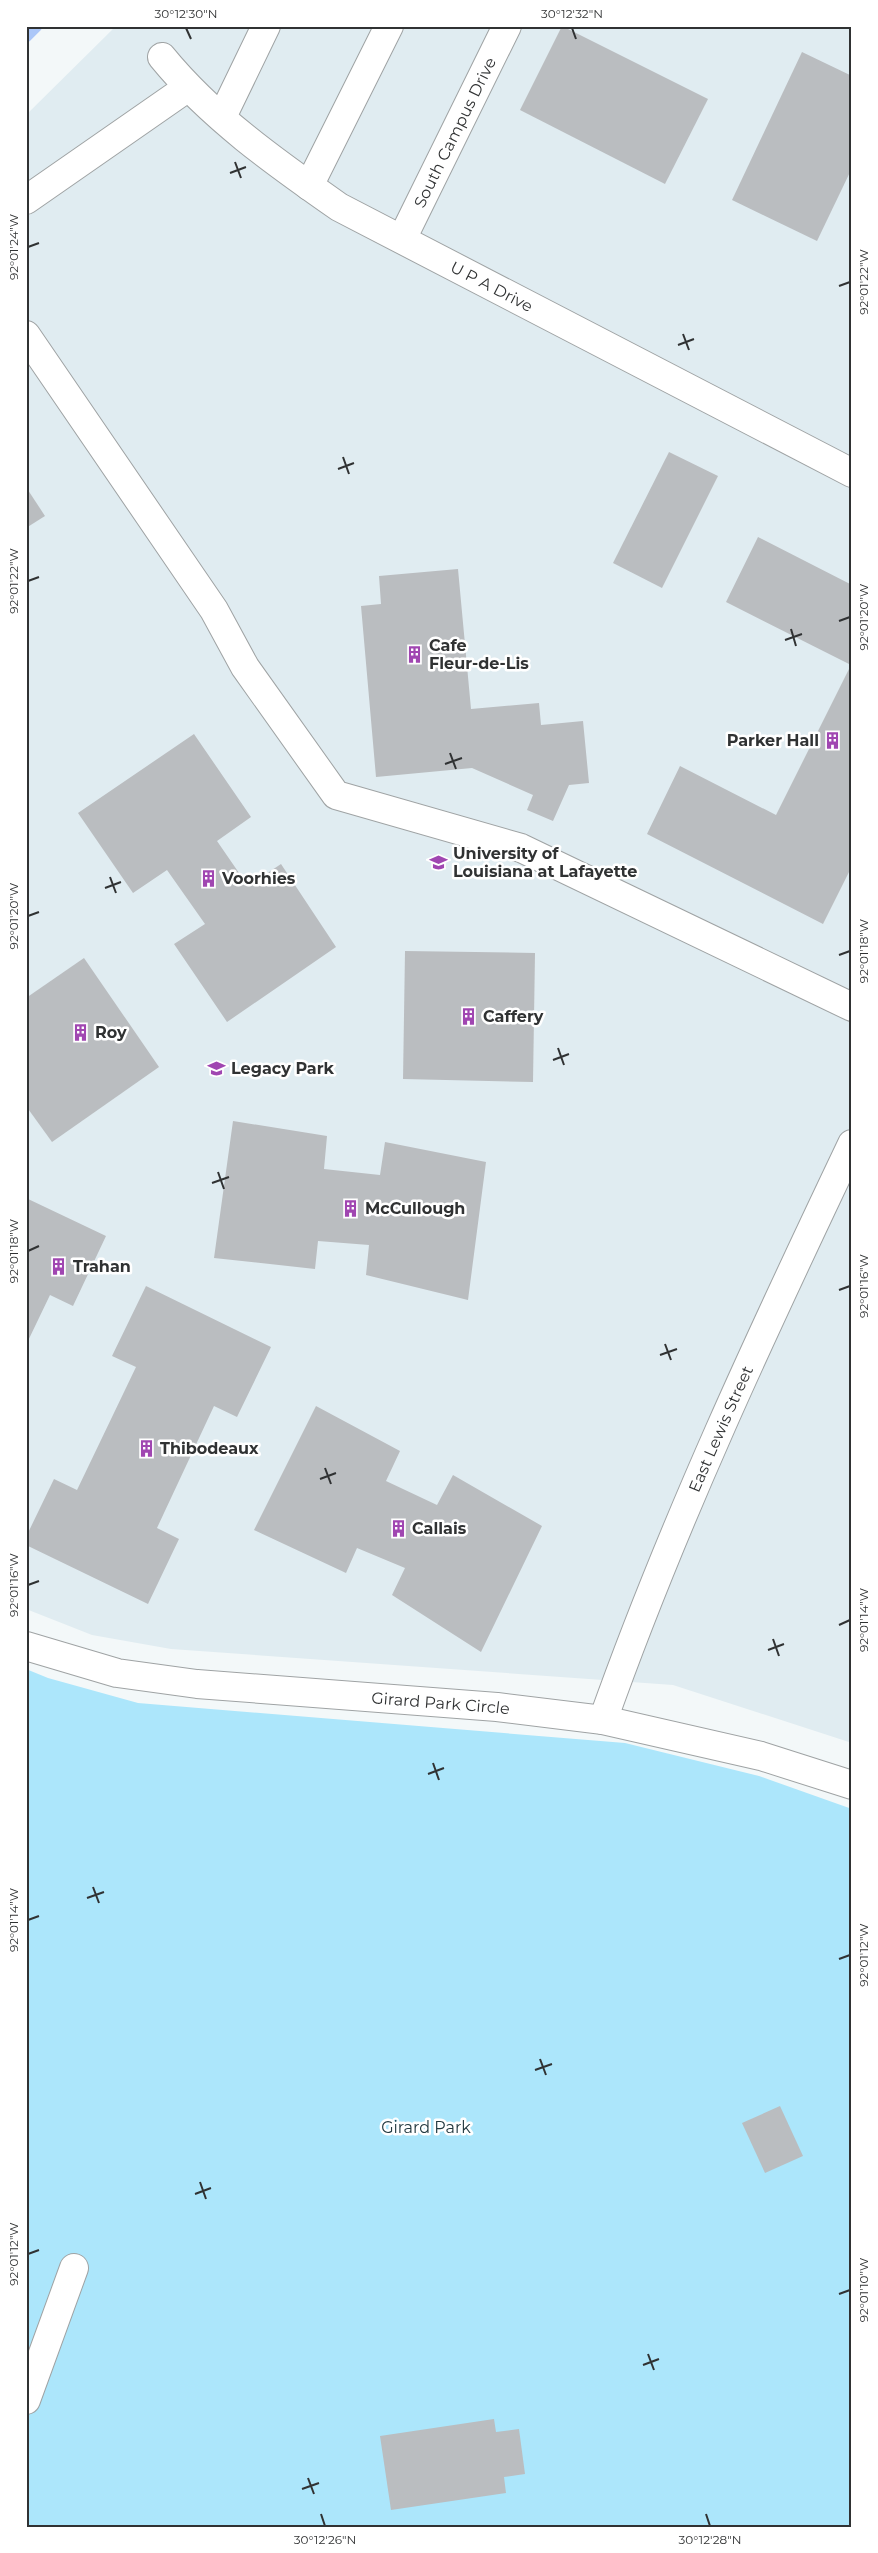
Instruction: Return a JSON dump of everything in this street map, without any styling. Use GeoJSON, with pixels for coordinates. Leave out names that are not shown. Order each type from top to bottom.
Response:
{"type":"FeatureCollection","features":[{"type":"Feature","properties":{"kind":"street"},"geometry":{"type":"LineString","coordinates":[[222,117],[266,26]]}},
{"type":"Feature","properties":{"kind":"street"},"geometry":{"type":"LineString","coordinates":[[309,186],[389,26]]}},
{"type":"Feature","properties":{"kind":"street","name":"South Campus Drive"},"geometry":{"type":"LineString","coordinates":[[402,239],[507,26]]}},
{"type":"Feature","properties":{"kind":"street","name":"U P A Drive"},"geometry":{"type":"LineString","coordinates":[[162,57],[187,88],[279,166],[340,207],[852,473]]}},
{"type":"Feature","properties":{"kind":"street"},"geometry":{"type":"LineString","coordinates":[[26,200],[187,88]]}},
{"type":"Feature","properties":{"kind":"street"},"geometry":{"type":"LineString","coordinates":[[26,334],[214,610],[245,667],[336,795],[521,848],[852,1007]]}},
{"type":"Feature","properties":{"kind":"street","name":"East Lewis Street"},"geometry":{"type":"LineString","coordinates":[[603,1720],[629,1648],[709,1453],[852,1144]]}},
{"type":"Feature","properties":{"kind":"street","name":"Girard Park Circle"},"geometry":{"type":"LineString","coordinates":[[26,1646],[117,1673],[197,1684],[496,1707],[603,1720],[761,1756],[852,1785]]}},
{"type":"Feature","properties":{"kind":"street"},"geometry":{"type":"LineString","coordinates":[[26,2400],[74,2268]]}},
{"type":"Feature","properties":{"kind":"shaded area","name":"University of Louisiana at Lafayette"},"geometry":{"type":"Polygon","coordinates":[[[116,26],[852,26],[852,1743],[673,1685],[171,1649],[92,1635],[26,1609],[26,115],[116,26]]]}},
{"type":"Feature","properties":{"kind":"green space","name":"Girard Park"},"geometry":{"type":"Polygon","coordinates":[[[26,1669],[48,1678],[138,1703],[625,1743],[759,1776],[852,1809],[852,2527],[26,2527],[26,1669]]]}},
{"type":"Feature","properties":{"kind":"building"},"geometry":{"type":"Polygon","coordinates":[[[562,26],[708,99],[665,184],[520,110],[562,26]]]}},
{"type":"Feature","properties":{"kind":"building"},"geometry":{"type":"Polygon","coordinates":[[[802,52],[852,76],[852,168],[817,241],[732,200],[802,52]]]}},
{"type":"Feature","properties":{"kind":"building"},"geometry":{"type":"Polygon","coordinates":[[[669,452],[718,476],[662,588],[613,563],[669,452]]]}},
{"type":"Feature","properties":{"kind":"building"},"geometry":{"type":"Polygon","coordinates":[[[26,487],[45,516],[26,528],[26,487]]]}},
{"type":"Feature","properties":{"kind":"building"},"geometry":{"type":"Polygon","coordinates":[[[758,537],[852,585],[852,866],[823,924],[647,834],[680,766],[776,815],[851,665],[726,602],[758,537]]]}},
{"type":"Feature","properties":{"kind":"building","name":"Cafe Fleur-de-Lis"},"geometry":{"type":"Polygon","coordinates":[[[458,569],[471,709],[539,703],[541,725],[583,721],[589,783],[569,785],[553,821],[527,810],[533,795],[472,768],[376,777],[361,606],[381,604],[379,576],[458,569]]]}},
{"type":"Feature","properties":{"kind":"building","name":"Voorhies"},"geometry":{"type":"Polygon","coordinates":[[[194,734],[251,817],[217,841],[248,886],[281,864],[336,947],[227,1022],[174,944],[205,924],[167,870],[133,893],[78,813],[194,734]]]}},
{"type":"Feature","properties":{"kind":"building","name":"Caffery"},"geometry":{"type":"Polygon","coordinates":[[[405,951],[535,953],[533,1082],[403,1079],[405,951]]]}},
{"type":"Feature","properties":{"kind":"building","name":"Roy"},"geometry":{"type":"Polygon","coordinates":[[[84,958],[159,1067],[52,1142],[26,1106],[26,998],[84,958]]]}},
{"type":"Feature","properties":{"kind":"building","name":"McCullough"},"geometry":{"type":"Polygon","coordinates":[[[233,1121],[327,1136],[324,1169],[380,1175],[385,1142],[486,1162],[468,1300],[366,1275],[369,1245],[318,1241],[315,1269],[214,1258],[233,1121]]]}},
{"type":"Feature","properties":{"kind":"building","name":"Trahan"},"geometry":{"type":"Polygon","coordinates":[[[26,1198],[106,1236],[73,1306],[50,1295],[26,1345],[26,1198]]]}},
{"type":"Feature","properties":{"kind":"building","name":"Thibodeaux"},"geometry":{"type":"Polygon","coordinates":[[[146,1286],[271,1347],[237,1417],[214,1406],[157,1528],[179,1539],[148,1604],[26,1545],[26,1537],[54,1479],[77,1490],[136,1367],[112,1356],[146,1286]]]}},
{"type":"Feature","properties":{"kind":"building","name":"Callais"},"geometry":{"type":"Polygon","coordinates":[[[316,1406],[400,1451],[386,1481],[437,1505],[453,1475],[542,1526],[481,1652],[392,1595],[405,1568],[357,1548],[346,1573],[254,1530],[316,1406]]]}},
{"type":"Feature","properties":{"kind":"building"},"geometry":{"type":"Polygon","coordinates":[[[780,2106],[803,2156],[765,2173],[742,2123],[780,2106]]]}},
{"type":"Feature","properties":{"kind":"building"},"geometry":{"type":"Polygon","coordinates":[[[494,2419],[496,2432],[519,2429],[525,2474],[504,2477],[506,2493],[391,2510],[380,2436],[494,2419]]]}},
{"type":"Feature","properties":{"kind":"waterway"},"geometry":{"type":"LineString","coordinates":[[26,37],[37,26]]}},
{"type":"Feature","properties":{"kind":"place","name":"Cafe Fleur-de-Lis"},"geometry":{"type":"Point","coordinates":[415,654]}},
{"type":"Feature","properties":{"kind":"place","name":"Parker Hall"},"geometry":{"type":"Point","coordinates":[833,740]}},
{"type":"Feature","properties":{"kind":"place","name":"University of Louisiana at Lafayette"},"geometry":{"type":"Point","coordinates":[439,862]}},
{"type":"Feature","properties":{"kind":"place","name":"Voorhies"},"geometry":{"type":"Point","coordinates":[208,878]}},
{"type":"Feature","properties":{"kind":"place","name":"Caffery"},"geometry":{"type":"Point","coordinates":[469,1016]}},
{"type":"Feature","properties":{"kind":"place","name":"Roy"},"geometry":{"type":"Point","coordinates":[81,1032]}},
{"type":"Feature","properties":{"kind":"place","name":"Legacy Park"},"geometry":{"type":"Point","coordinates":[217,1068]}},
{"type":"Feature","properties":{"kind":"place","name":"McCullough"},"geometry":{"type":"Point","coordinates":[351,1208]}},
{"type":"Feature","properties":{"kind":"place","name":"Trahan"},"geometry":{"type":"Point","coordinates":[59,1266]}},
{"type":"Feature","properties":{"kind":"place","name":"Thibodeaux"},"geometry":{"type":"Point","coordinates":[146,1448]}},
{"type":"Feature","properties":{"kind":"place","name":"Callais"},"geometry":{"type":"Point","coordinates":[398,1528]}}]}
